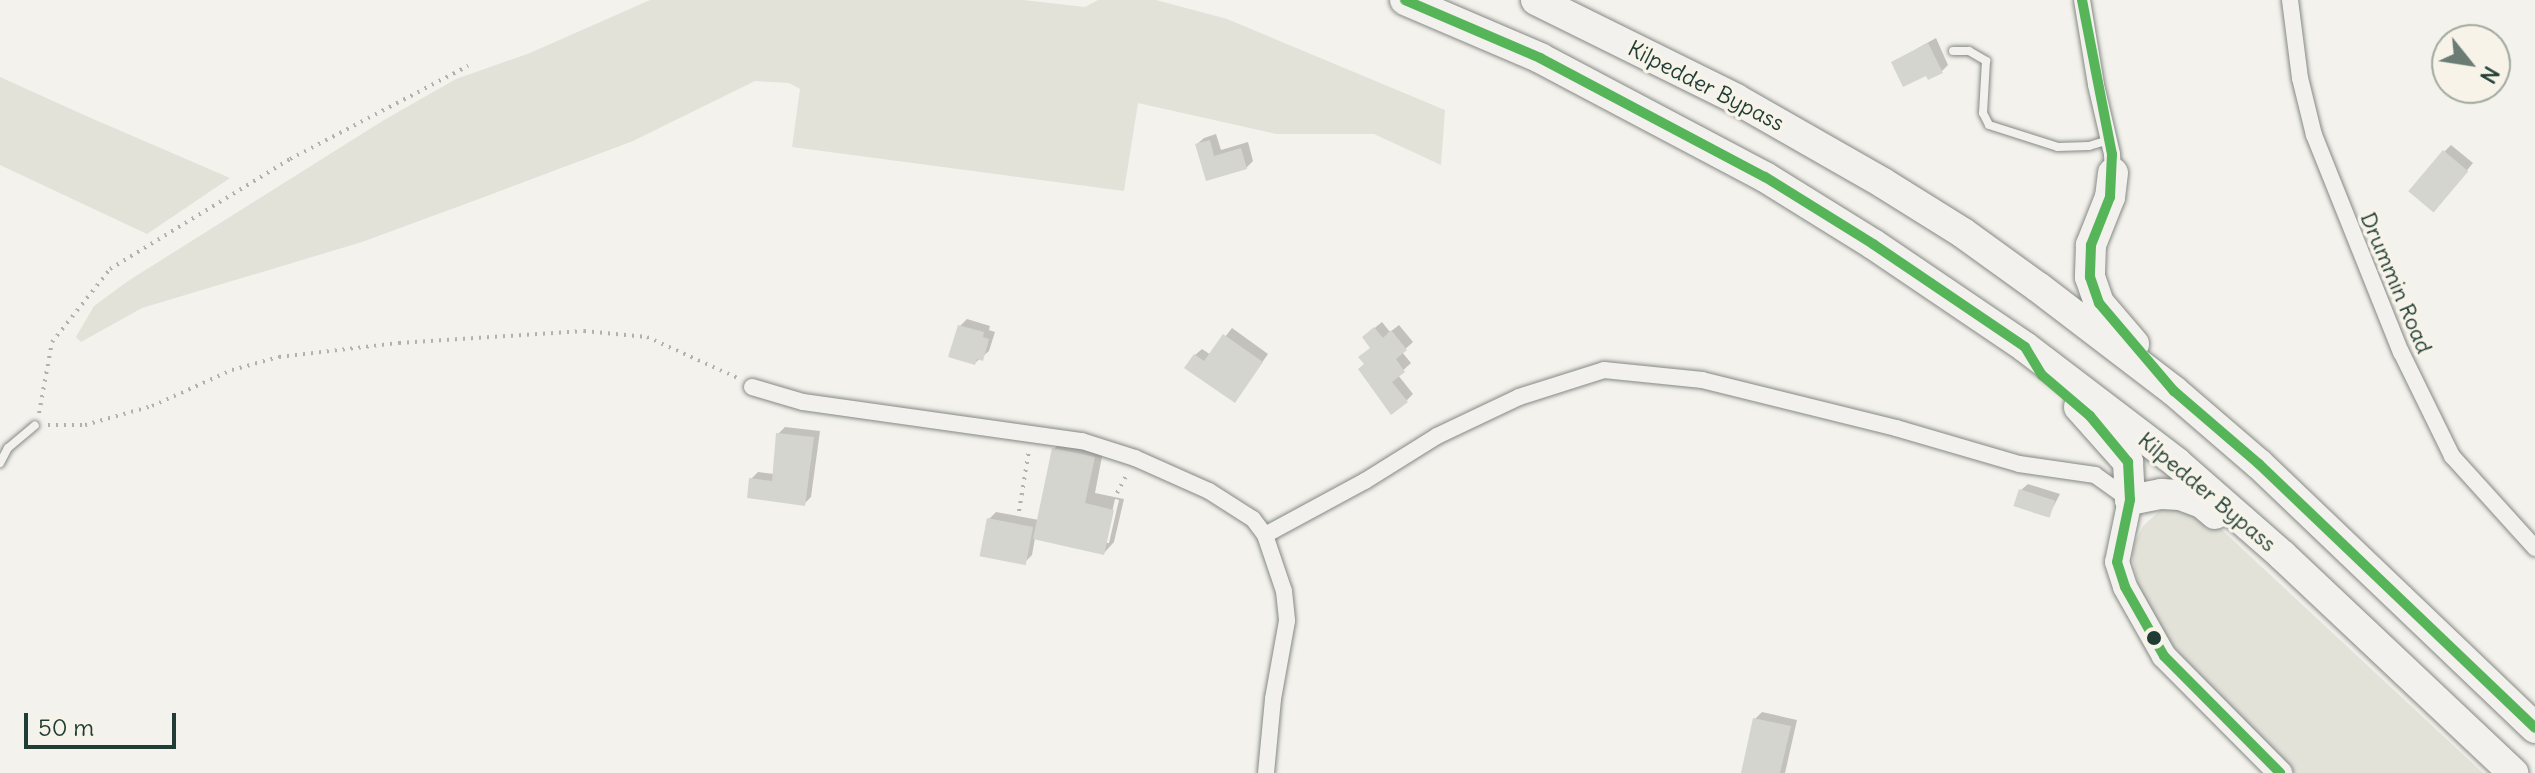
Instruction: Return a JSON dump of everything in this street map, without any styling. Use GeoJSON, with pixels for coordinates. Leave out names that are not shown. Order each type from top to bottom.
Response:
{"type":"FeatureCollection","features":[{"type":"Feature","properties":{"kind":"highway","name":"Kilpedder Bypass"},"geometry":{"type":"LineString","coordinates":[[1405,0],[1540,58],[1765,177],[1873,244],[2025,347],[2177,463],[2282,555],[2513,773]]}},
{"type":"Feature","properties":{"kind":"highway","name":"Kilpedder Bypass"},"geometry":{"type":"LineString","coordinates":[[1536,0],[1736,99],[1963,233],[2174,391],[2259,464],[2535,728]]}},
{"type":"Feature","properties":{"kind":"highway"},"geometry":{"type":"LineString","coordinates":[[2113,173],[2110,197],[2091,245],[2090,277],[2099,303],[2174,391]]}},
{"type":"Feature","properties":{"kind":"highway"},"geometry":{"type":"LineString","coordinates":[[2025,347],[2042,375],[2090,416],[2128,462],[2130,500],[2161,494],[2180,495],[2202,503],[2246,540],[2282,555]]}},
{"type":"Feature","properties":{"kind":"main road"},"geometry":{"type":"LineString","coordinates":[[2130,500],[2117,562],[2125,587],[2164,656],[2280,773]]}},
{"type":"Feature","properties":{"kind":"street"},"geometry":{"type":"LineString","coordinates":[[2082,0],[2113,173]]}},
{"type":"Feature","properties":{"kind":"street","name":"Drummin Road"},"geometry":{"type":"LineString","coordinates":[[2290,0],[2300,78],[2314,135],[2401,352],[2452,456],[2535,548]]}},
{"type":"Feature","properties":{"kind":"street"},"geometry":{"type":"LineString","coordinates":[[1265,535],[1365,481],[1437,436],[1519,397],[1604,370],[1702,380],[1896,428],[2019,464],[2095,475],[2130,500]]}},
{"type":"Feature","properties":{"kind":"street"},"geometry":{"type":"LineString","coordinates":[[752,387],[803,402],[1082,441],[1135,458],[1209,491],[1253,519],[1265,535],[1284,591],[1287,621],[1273,699],[1266,773]]}},
{"type":"Feature","properties":{"kind":"lane"},"geometry":{"type":"LineString","coordinates":[[1953,51],[1969,51],[1986,61],[1983,113],[1989,125],[2058,147],[2089,146],[2109,140]]}},
{"type":"Feature","properties":{"kind":"lane"},"geometry":{"type":"LineString","coordinates":[[0,463],[8,448],[35,425]]}},
{"type":"Feature","properties":{"kind":"path"},"geometry":{"type":"LineString","coordinates":[[468,66],[290,159],[110,269],[52,342],[35,425],[85,425],[152,406],[232,370],[279,357],[399,343],[584,331],[647,337],[752,387]]}},
{"type":"Feature","properties":{"kind":"path"},"geometry":{"type":"LineString","coordinates":[[1019,511],[1032,433]]}},
{"type":"Feature","properties":{"kind":"shaded area"},"geometry":{"type":"Polygon","coordinates":[[[650,0],[1023,0],[1085,7],[1098,0],[1156,0],[1227,19],[1445,110],[1441,165],[1374,134],[1276,134],[1138,103],[1124,191],[792,147],[800,89],[789,83],[755,81],[633,141],[362,242],[142,308],[81,342],[76,337],[94,306],[128,281],[384,120],[456,79],[530,53],[650,0]]]}},
{"type":"Feature","properties":{"kind":"shaded area"},"geometry":{"type":"Polygon","coordinates":[[[0,77],[230,178],[147,234],[0,165],[0,77]]]}},
{"type":"Feature","properties":{"kind":"shaded area"},"geometry":{"type":"Polygon","coordinates":[[[2168,503],[2205,514],[2483,773],[2293,773],[2170,643],[2139,587],[2132,556],[2135,542],[2143,526],[2168,503]]]}},
{"type":"Feature","properties":{"kind":"building"},"geometry":{"type":"Polygon","coordinates":[[[1928,43],[1943,73],[1928,80],[1926,76],[1903,87],[1891,62],[1928,43]]]}},
{"type":"Feature","properties":{"kind":"building"},"geometry":{"type":"Polygon","coordinates":[[[1210,140],[1214,156],[1241,148],[1247,169],[1206,181],[1195,144],[1210,140]]]}},
{"type":"Feature","properties":{"kind":"building"},"geometry":{"type":"Polygon","coordinates":[[[2443,150],[2468,171],[2434,213],[2408,191],[2443,150]]]}},
{"type":"Feature","properties":{"kind":"building"},"geometry":{"type":"Polygon","coordinates":[[[958,325],[984,332],[983,337],[989,339],[983,361],[977,359],[975,365],[948,357],[958,325]]]}},
{"type":"Feature","properties":{"kind":"building"},"geometry":{"type":"Polygon","coordinates":[[[1374,327],[1383,338],[1391,330],[1407,350],[1396,359],[1405,372],[1392,382],[1408,402],[1391,415],[1358,369],[1364,364],[1358,357],[1370,348],[1362,337],[1374,327]]]}},
{"type":"Feature","properties":{"kind":"building"},"geometry":{"type":"Polygon","coordinates":[[[1223,334],[1263,362],[1235,403],[1184,368],[1194,354],[1204,361],[1223,334]]]}},
{"type":"Feature","properties":{"kind":"building"},"geometry":{"type":"Polygon","coordinates":[[[776,433],[814,437],[805,506],[747,498],[749,478],[772,481],[776,433]]]}},
{"type":"Feature","properties":{"kind":"building"},"geometry":{"type":"Polygon","coordinates":[[[1052,448],[1095,457],[1085,503],[1114,510],[1104,555],[1033,539],[1052,448]]]}},
{"type":"Feature","properties":{"kind":"building"},"geometry":{"type":"Polygon","coordinates":[[[2019,489],[2055,501],[2050,518],[2013,506],[2019,489]]]}},
{"type":"Feature","properties":{"kind":"building"},"geometry":{"type":"Polygon","coordinates":[[[987,518],[1033,527],[1026,565],[980,556],[987,518]]]}},
{"type":"Feature","properties":{"kind":"building"},"geometry":{"type":"Polygon","coordinates":[[[1753,718],[1791,726],[1780,773],[1741,773],[1753,718]]]}},
{"type":"Feature","properties":{"kind":"transit line"},"geometry":{"type":"LineString","coordinates":[[1405,0],[1540,58],[1765,177],[1873,244],[2025,347],[2042,375],[2090,416],[2128,462],[2130,500],[2117,562],[2125,587],[2164,656],[2280,773]]}},
{"type":"Feature","properties":{"kind":"transit line"},"geometry":{"type":"LineString","coordinates":[[2082,0],[2112,154],[2110,197],[2091,245],[2090,277],[2099,303],[2174,391],[2259,464],[2535,728]]}}]}
